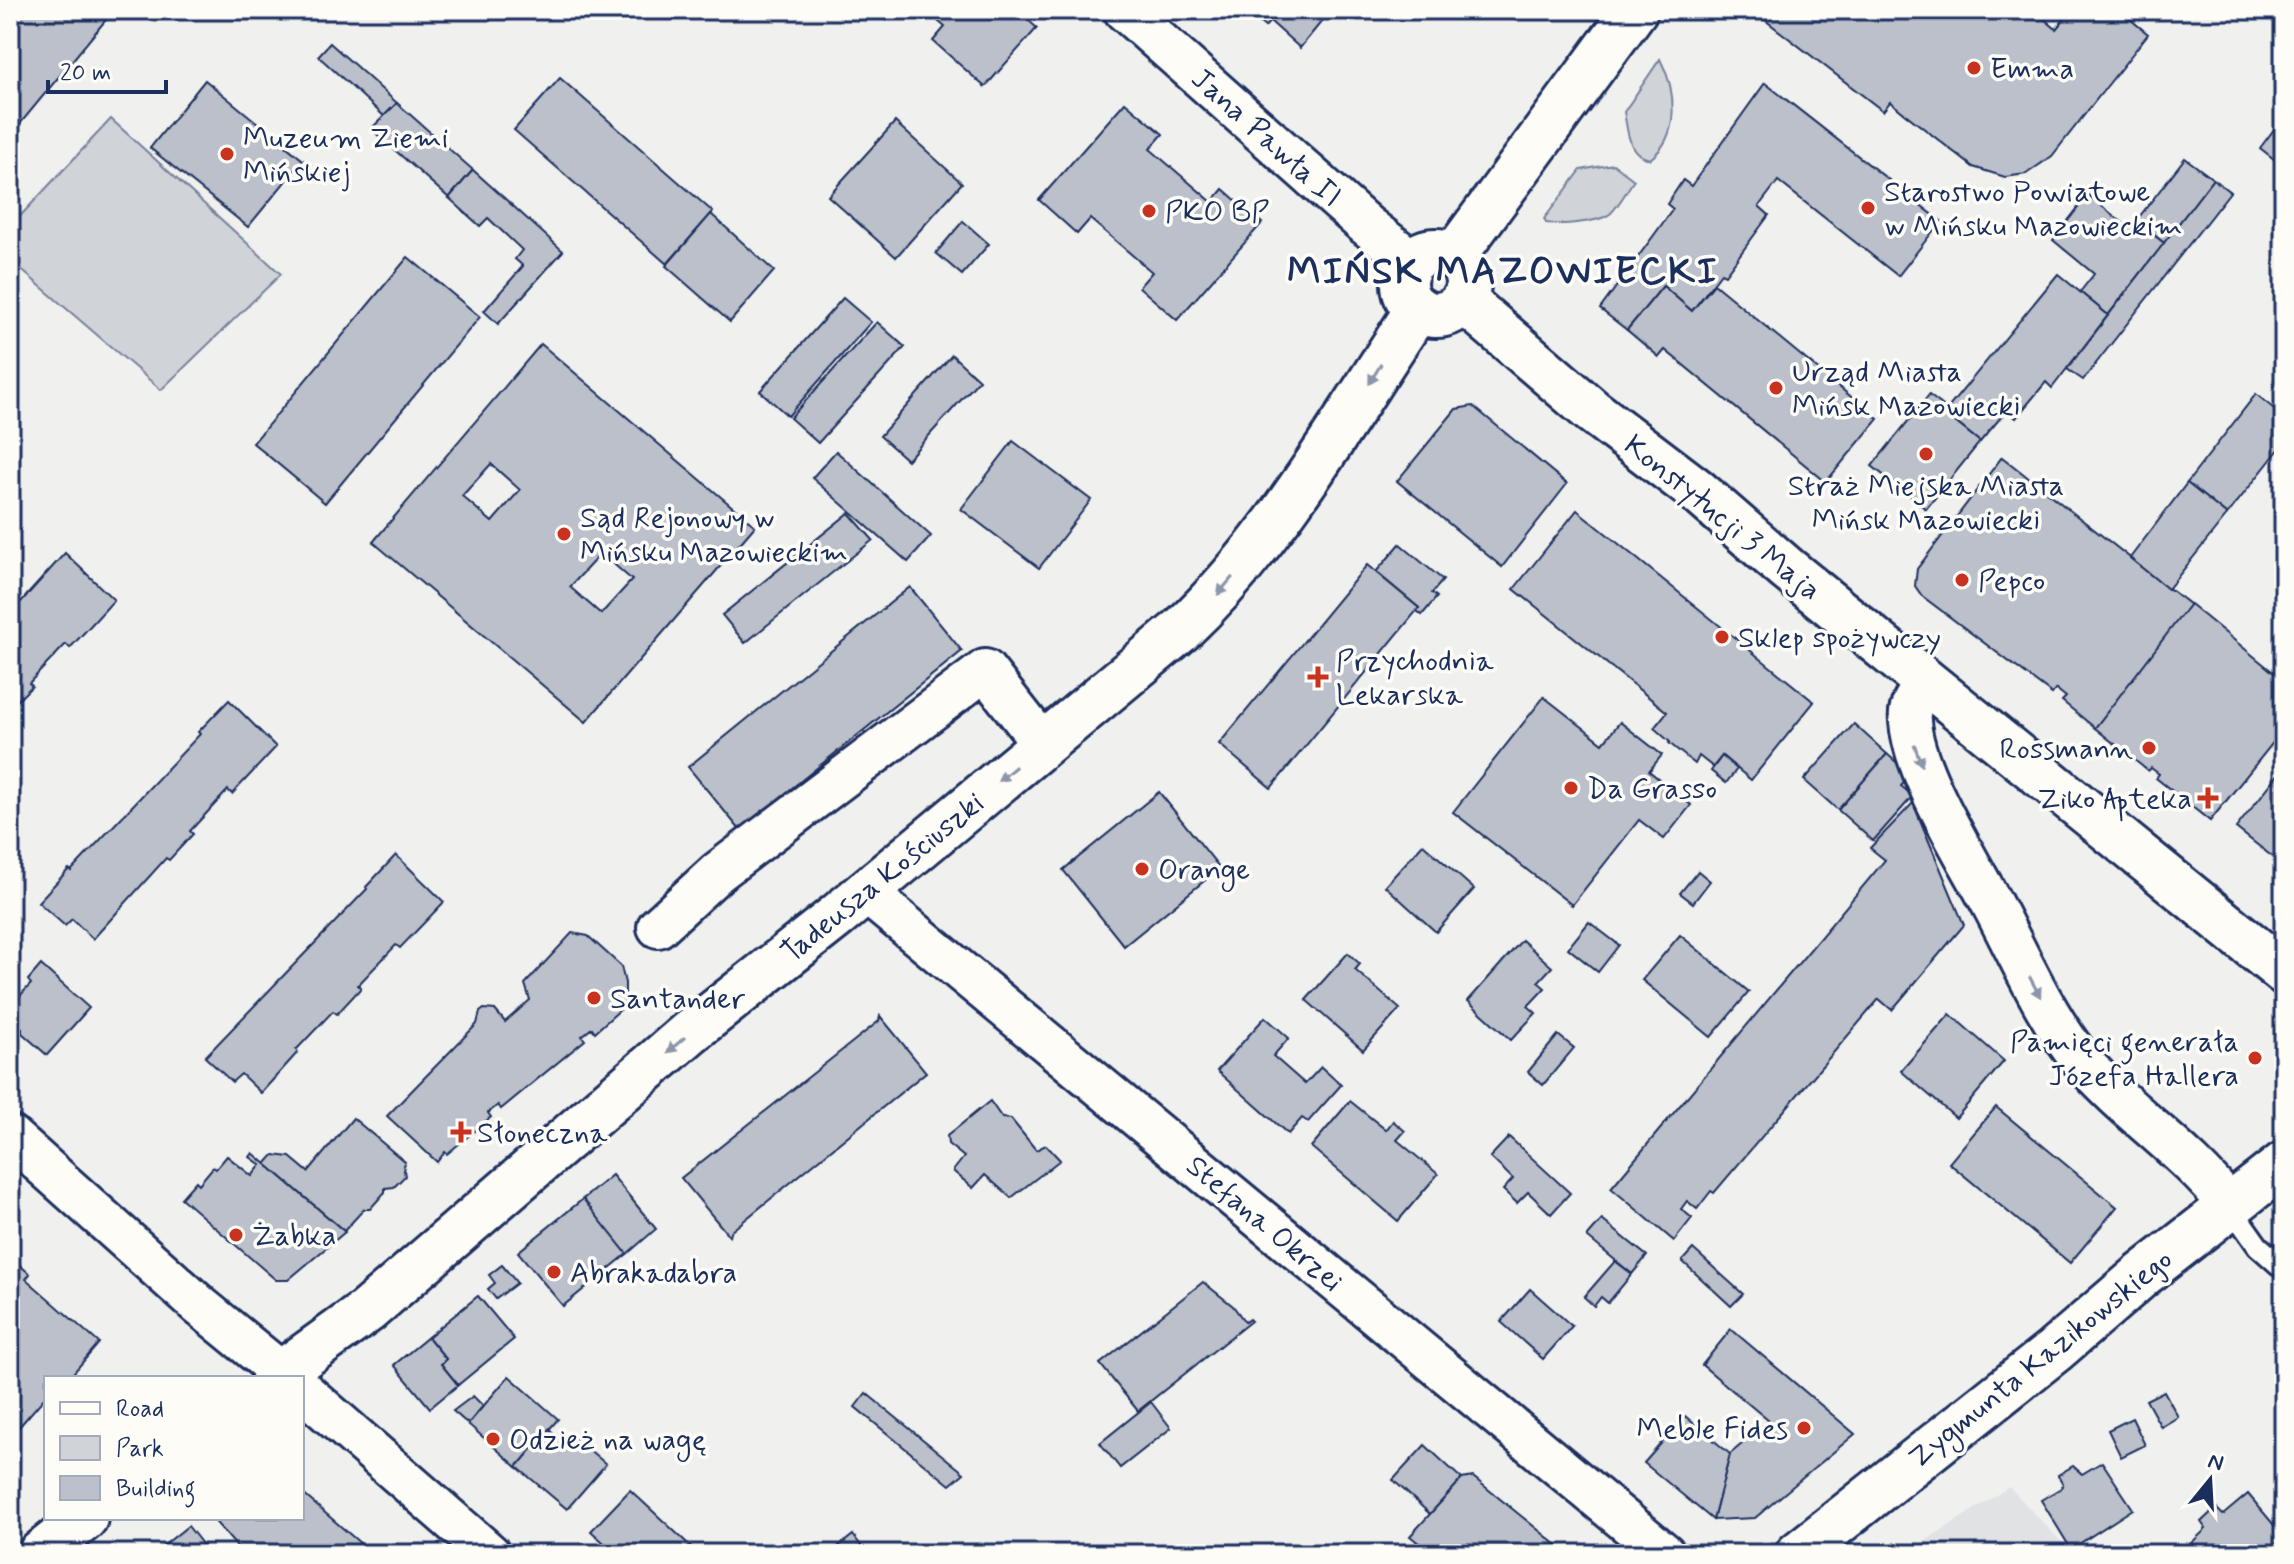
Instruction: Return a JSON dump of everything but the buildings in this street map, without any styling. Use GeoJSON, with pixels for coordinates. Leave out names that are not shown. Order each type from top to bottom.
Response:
{"type":"FeatureCollection","features":[{"type":"Feature","properties":{"kind":"street","name":"Jana Pawła II"},"geometry":{"type":"LineString","coordinates":[[1124,10],[1366,225],[1433,259]]}},
{"type":"Feature","properties":{"kind":"street"},"geometry":{"type":"LineString","coordinates":[[1433,259],[1461,263],[1468,281],[1463,300],[1456,308],[1437,315],[1418,309],[1405,292],[1404,281],[1433,259],[1635,10]]}},
{"type":"Feature","properties":{"kind":"street","name":"Konstytucji 3 Maja"},"geometry":{"type":"LineString","coordinates":[[1463,300],[1569,392],[1696,490],[1926,683],[2284,972]]}},
{"type":"Feature","properties":{"kind":"street","name":"Tadeusza Kościuszki"},"geometry":{"type":"LineString","coordinates":[[292,1376],[690,1032],[1181,630],[1214,599],[1248,558],[1352,414],[1380,364],[1418,309]]}},
{"type":"Feature","properties":{"kind":"street"},"geometry":{"type":"LineString","coordinates":[[658,927],[718,872],[985,670],[1043,744]]}},
{"type":"Feature","properties":{"kind":"street"},"geometry":{"type":"LineString","coordinates":[[1926,683],[1913,701],[1909,719],[1926,777],[2044,1003],[2080,1059],[2109,1090],[2207,1176],[2229,1205]]}},
{"type":"Feature","properties":{"kind":"street","name":"Stefana Okrzei"},"geometry":{"type":"LineString","coordinates":[[864,891],[1665,1554]]}},
{"type":"Feature","properties":{"kind":"street"},"geometry":{"type":"LineString","coordinates":[[10,1136],[282,1376]]}},
{"type":"Feature","properties":{"kind":"street","name":"Zygmunta Kazikowskiego"},"geometry":{"type":"LineString","coordinates":[[1798,1554],[2054,1351],[2229,1205],[2284,1164]]}},
{"type":"Feature","properties":{"kind":"street"},"geometry":{"type":"LineString","coordinates":[[304,1395],[490,1554]]}},
{"type":"Feature","properties":{"kind":"street"},"geometry":{"type":"LineString","coordinates":[[40,1554],[82,1520]]}},
{"type":"Feature","properties":{"kind":"lane"},"geometry":{"type":"LineString","coordinates":[[2229,1205],[2258,1246],[2284,1269]]}},
{"type":"Feature","properties":{"kind":"shaded area"},"geometry":{"type":"Polygon","coordinates":[[[2009,1487],[2073,1554],[1905,1554],[2009,1487]]]}},
{"type":"Feature","properties":{"kind":"green space"},"geometry":{"type":"Polygon","coordinates":[[[1660,59],[1670,84],[1673,112],[1667,138],[1650,159],[1642,157],[1633,147],[1624,112],[1660,59]]]}},
{"type":"Feature","properties":{"kind":"green space"},"geometry":{"type":"Polygon","coordinates":[[[111,119],[281,274],[161,390],[10,260],[10,227],[111,119]]]}},
{"type":"Feature","properties":{"kind":"green space"},"geometry":{"type":"Polygon","coordinates":[[[1613,164],[1634,180],[1611,213],[1599,219],[1580,222],[1546,223],[1544,219],[1581,170],[1613,164]]]}},
{"type":"Feature","properties":{"kind":"place","name":"Emma"},"geometry":{"type":"Point","coordinates":[1974,68]}},
{"type":"Feature","properties":{"kind":"place","name":"Muzeum Ziemi Mińskiej"},"geometry":{"type":"Point","coordinates":[227,154]}},
{"type":"Feature","properties":{"kind":"place","name":"Starostwo Powiatowe w Mińsku Mazowieckim"},"geometry":{"type":"Point","coordinates":[1868,208]}},
{"type":"Feature","properties":{"kind":"place","name":"PKO BP"},"geometry":{"type":"Point","coordinates":[1149,211]}},
{"type":"Feature","properties":{"kind":"place","name":"Urząd Miasta Mińsk Mazowiecki"},"geometry":{"type":"Point","coordinates":[1776,388]}},
{"type":"Feature","properties":{"kind":"place","name":"Straż Miejska Miasta Mińsk Mazowiecki"},"geometry":{"type":"Point","coordinates":[1926,454]}},
{"type":"Feature","properties":{"kind":"place","name":"Sąd Rejonowy w Mińsku Mazowieckim"},"geometry":{"type":"Point","coordinates":[564,534]}},
{"type":"Feature","properties":{"kind":"place","name":"Pepco"},"geometry":{"type":"Point","coordinates":[1962,580]}},
{"type":"Feature","properties":{"kind":"place","name":"Sklep spożywczy"},"geometry":{"type":"Point","coordinates":[1722,637]}},
{"type":"Feature","properties":{"kind":"place","name":"Przychodnia Lekarska"},"geometry":{"type":"Point","coordinates":[1318,677]}},
{"type":"Feature","properties":{"kind":"place","name":"Rossmann"},"geometry":{"type":"Point","coordinates":[2149,748]}},
{"type":"Feature","properties":{"kind":"place","name":"Da Grasso"},"geometry":{"type":"Point","coordinates":[1571,788]}},
{"type":"Feature","properties":{"kind":"place","name":"Ziko Apteka"},"geometry":{"type":"Point","coordinates":[2208,798]}},
{"type":"Feature","properties":{"kind":"place","name":"Orange"},"geometry":{"type":"Point","coordinates":[1142,869]}},
{"type":"Feature","properties":{"kind":"place","name":"Santander"},"geometry":{"type":"Point","coordinates":[594,998]}},
{"type":"Feature","properties":{"kind":"place","name":"Pamięci generała Józefa Hallera"},"geometry":{"type":"Point","coordinates":[2255,1058]}},
{"type":"Feature","properties":{"kind":"place","name":"Słoneczna"},"geometry":{"type":"Point","coordinates":[461,1132]}},
{"type":"Feature","properties":{"kind":"place","name":"Żabka"},"geometry":{"type":"Point","coordinates":[236,1235]}},
{"type":"Feature","properties":{"kind":"place","name":"Abrakadabra"},"geometry":{"type":"Point","coordinates":[554,1272]}},
{"type":"Feature","properties":{"kind":"place","name":"Meble Fides"},"geometry":{"type":"Point","coordinates":[1804,1428]}},
{"type":"Feature","properties":{"kind":"place","name":"Odzież na wagę"},"geometry":{"type":"Point","coordinates":[493,1439]}},
{"type":"Feature","properties":{"kind":"district","name":"MIŃSK MAZOWIECKI"},"geometry":{"type":"Point","coordinates":[1503,270]}}]}
